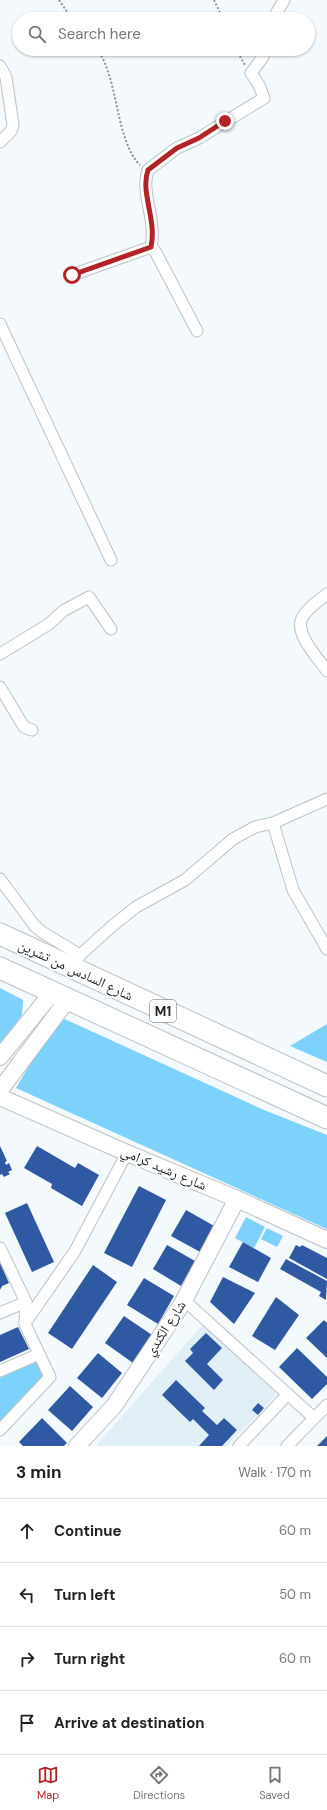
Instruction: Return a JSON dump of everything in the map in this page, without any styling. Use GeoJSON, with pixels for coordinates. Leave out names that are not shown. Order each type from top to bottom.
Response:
{"type":"FeatureCollection","features":[{"type":"Feature","properties":{"kind":"highway","name":"شارع السادس من تشرين"},"geometry":{"type":"LineString","coordinates":[[0,934],[75,961],[327,1086]]}},
{"type":"Feature","properties":{"kind":"highway","name":"M1"},"geometry":{"type":"LineString","coordinates":[[0,968],[327,1118]]}},
{"type":"Feature","properties":{"kind":"main road"},"geometry":{"type":"LineString","coordinates":[[0,1057],[60,996]]}},
{"type":"Feature","properties":{"kind":"main road"},"geometry":{"type":"LineString","coordinates":[[0,1090],[60,996]]}},
{"type":"Feature","properties":{"kind":"main road","name":"شارع رشيد كرامي"},"geometry":{"type":"LineString","coordinates":[[0,1097],[127,1153],[237,1199],[327,1240]]}},
{"type":"Feature","properties":{"kind":"main road","name":"شارع الكندي"},"geometry":{"type":"LineString","coordinates":[[77,1446],[114,1406],[184,1300],[237,1199]]}},
{"type":"Feature","properties":{"kind":"street"},"geometry":{"type":"LineString","coordinates":[[277,12],[284,0]]}},
{"type":"Feature","properties":{"kind":"street"},"geometry":{"type":"LineString","coordinates":[[151,247],[153,228],[146,185],[148,170],[177,148],[199,138],[264,98],[259,85],[251,72],[263,56]]}},
{"type":"Feature","properties":{"kind":"street"},"geometry":{"type":"LineString","coordinates":[[0,66],[6,77],[13,125],[11,131],[0,142]]}},
{"type":"Feature","properties":{"kind":"street"},"geometry":{"type":"LineString","coordinates":[[72,275],[151,247]]}},
{"type":"Feature","properties":{"kind":"street"},"geometry":{"type":"LineString","coordinates":[[151,247],[155,251],[197,331]]}},
{"type":"Feature","properties":{"kind":"street"},"geometry":{"type":"LineString","coordinates":[[0,324],[111,560]]}},
{"type":"Feature","properties":{"kind":"street"},"geometry":{"type":"LineString","coordinates":[[327,594],[305,614],[301,621],[304,638],[327,671]]}},
{"type":"Feature","properties":{"kind":"street"},"geometry":{"type":"LineString","coordinates":[[0,654],[49,624],[63,611],[89,597],[111,629]]}},
{"type":"Feature","properties":{"kind":"street"},"geometry":{"type":"LineString","coordinates":[[0,687],[24,727],[27,730],[32,730]]}},
{"type":"Feature","properties":{"kind":"street"},"geometry":{"type":"LineString","coordinates":[[0,879],[34,925],[75,961],[100,935],[136,907],[185,880],[233,839],[255,827],[273,823],[327,799]]}},
{"type":"Feature","properties":{"kind":"street"},"geometry":{"type":"LineString","coordinates":[[273,823],[293,890],[327,949]]}},
{"type":"Feature","properties":{"kind":"street"},"geometry":{"type":"LineString","coordinates":[[25,1324],[75,1251],[127,1153]]}},
{"type":"Feature","properties":{"kind":"street"},"geometry":{"type":"LineString","coordinates":[[0,1248],[26,1302],[25,1324],[50,1377],[0,1430]]}},
{"type":"Feature","properties":{"kind":"street"},"geometry":{"type":"LineString","coordinates":[[184,1300],[314,1418]]}},
{"type":"Feature","properties":{"kind":"street"},"geometry":{"type":"LineString","coordinates":[[0,1312],[26,1302]]}},
{"type":"Feature","properties":{"kind":"street"},"geometry":{"type":"LineString","coordinates":[[0,1371],[39,1354]]}},
{"type":"Feature","properties":{"kind":"street"},"geometry":{"type":"LineString","coordinates":[[239,1446],[288,1394]]}},
{"type":"Feature","properties":{"kind":"street"},"geometry":{"type":"LineString","coordinates":[[287,1446],[327,1405]]}},
{"type":"Feature","properties":{"kind":"path"},"geometry":{"type":"LineString","coordinates":[[59,0],[67,12]]}},
{"type":"Feature","properties":{"kind":"path"},"geometry":{"type":"LineString","coordinates":[[214,0],[220,12]]}},
{"type":"Feature","properties":{"kind":"path"},"geometry":{"type":"LineString","coordinates":[[101,56],[106,66],[127,142],[139,164],[148,170]]}},
{"type":"Feature","properties":{"kind":"path"},"geometry":{"type":"LineString","coordinates":[[241,56],[251,72]]}},
{"type":"Feature","properties":{"kind":"shaded area"},"geometry":{"type":"Polygon","coordinates":[[[0,988],[23,1000],[22,1015],[0,1047],[0,988]]]}},
{"type":"Feature","properties":{"kind":"shaded area"},"geometry":{"type":"Polygon","coordinates":[[[58,1016],[264,1110],[327,1135],[327,1229],[16,1088],[58,1016]]]}},
{"type":"Feature","properties":{"kind":"shaded area"},"geometry":{"type":"Polygon","coordinates":[[[327,1024],[327,1062],[290,1046],[327,1024]]]}},
{"type":"Feature","properties":{"kind":"shaded area"},"geometry":{"type":"Polygon","coordinates":[[[246,1217],[265,1227],[254,1248],[235,1238],[246,1217]]]}},
{"type":"Feature","properties":{"kind":"shaded area"},"geometry":{"type":"Polygon","coordinates":[[[267,1228],[283,1236],[277,1247],[261,1239],[267,1228]]]}},
{"type":"Feature","properties":{"kind":"shaded area"},"geometry":{"type":"Polygon","coordinates":[[[204,1323],[278,1393],[227,1446],[96,1446],[204,1323]]]}},
{"type":"Feature","properties":{"kind":"shaded area"},"geometry":{"type":"Polygon","coordinates":[[[37,1358],[46,1376],[0,1426],[0,1375],[37,1358]]]}},
{"type":"Feature","properties":{"kind":"building"},"geometry":{"type":"Polygon","coordinates":[[[0,1146],[7,1161],[5,1162],[6,1165],[9,1163],[12,1170],[8,1172],[10,1174],[4,1177],[2,1174],[0,1175],[0,1146]]]}},
{"type":"Feature","properties":{"kind":"building"},"geometry":{"type":"Polygon","coordinates":[[[37,1146],[75,1168],[78,1163],[99,1175],[82,1206],[51,1188],[52,1184],[24,1168],[37,1146]]]}},
{"type":"Feature","properties":{"kind":"building"},"geometry":{"type":"Polygon","coordinates":[[[139,1186],[166,1200],[132,1267],[104,1253],[139,1186]]]}},
{"type":"Feature","properties":{"kind":"building"},"geometry":{"type":"Polygon","coordinates":[[[27,1203],[54,1262],[32,1272],[5,1213],[27,1203]]]}},
{"type":"Feature","properties":{"kind":"building"},"geometry":{"type":"Polygon","coordinates":[[[186,1210],[216,1227],[202,1253],[171,1236],[186,1210]]]}},
{"type":"Feature","properties":{"kind":"building"},"geometry":{"type":"Polygon","coordinates":[[[243,1242],[271,1258],[258,1282],[229,1267],[243,1242]]]}},
{"type":"Feature","properties":{"kind":"building"},"geometry":{"type":"Polygon","coordinates":[[[167,1245],[195,1261],[181,1286],[153,1269],[167,1245]]]}},
{"type":"Feature","properties":{"kind":"building"},"geometry":{"type":"Polygon","coordinates":[[[296,1245],[300,1247],[302,1245],[327,1258],[327,1279],[289,1258],[296,1245]]]}},
{"type":"Feature","properties":{"kind":"building"},"geometry":{"type":"Polygon","coordinates":[[[286,1259],[327,1281],[326,1300],[319,1296],[321,1292],[280,1269],[286,1259]]]}},
{"type":"Feature","properties":{"kind":"building"},"geometry":{"type":"Polygon","coordinates":[[[0,1263],[9,1283],[2,1286],[0,1290],[0,1263]]]}},
{"type":"Feature","properties":{"kind":"building"},"geometry":{"type":"Polygon","coordinates":[[[93,1265],[117,1282],[72,1349],[48,1333],[93,1265]]]}},
{"type":"Feature","properties":{"kind":"building"},"geometry":{"type":"Polygon","coordinates":[[[223,1277],[255,1293],[234,1324],[210,1302],[223,1277]]]}},
{"type":"Feature","properties":{"kind":"building"},"geometry":{"type":"Polygon","coordinates":[[[144,1278],[174,1296],[158,1324],[127,1305],[144,1278]]]}},
{"type":"Feature","properties":{"kind":"building"},"geometry":{"type":"Polygon","coordinates":[[[276,1297],[299,1315],[275,1350],[252,1336],[276,1297]]]}},
{"type":"Feature","properties":{"kind":"building"},"geometry":{"type":"Polygon","coordinates":[[[124,1316],[152,1335],[133,1363],[105,1343],[124,1316]]]}},
{"type":"Feature","properties":{"kind":"building"},"geometry":{"type":"Polygon","coordinates":[[[324,1320],[327,1323],[327,1358],[306,1338],[324,1320]]]}},
{"type":"Feature","properties":{"kind":"building"},"geometry":{"type":"Polygon","coordinates":[[[18,1327],[29,1349],[0,1362],[0,1335],[18,1327]]]}},
{"type":"Feature","properties":{"kind":"building"},"geometry":{"type":"Polygon","coordinates":[[[206,1333],[222,1348],[207,1364],[223,1380],[214,1390],[185,1361],[193,1353],[190,1349],[206,1333]]]}},
{"type":"Feature","properties":{"kind":"building"},"geometry":{"type":"Polygon","coordinates":[[[297,1348],[327,1377],[327,1384],[312,1399],[279,1367],[297,1348]]]}},
{"type":"Feature","properties":{"kind":"building"},"geometry":{"type":"Polygon","coordinates":[[[98,1353],[122,1373],[102,1398],[77,1378],[98,1353]]]}},
{"type":"Feature","properties":{"kind":"building"},"geometry":{"type":"Polygon","coordinates":[[[176,1380],[205,1408],[202,1411],[217,1425],[224,1418],[237,1430],[222,1446],[199,1446],[209,1435],[193,1419],[190,1422],[162,1395],[176,1380]]]}},
{"type":"Feature","properties":{"kind":"building"},"geometry":{"type":"Polygon","coordinates":[[[70,1386],[93,1407],[72,1431],[48,1410],[70,1386]]]}},
{"type":"Feature","properties":{"kind":"building"},"geometry":{"type":"Polygon","coordinates":[[[258,1403],[264,1408],[258,1415],[252,1410],[258,1403]]]}},
{"type":"Feature","properties":{"kind":"building"},"geometry":{"type":"Polygon","coordinates":[[[42,1418],[67,1443],[64,1446],[23,1446],[19,1442],[42,1418]]]}},
{"type":"Feature","properties":{"kind":"building"},"geometry":{"type":"Polygon","coordinates":[[[327,1436],[327,1446],[317,1446],[327,1436]]]}},
{"type":"Feature","properties":{"kind":"route"},"geometry":{"type":"LineString","coordinates":[[72,275],[151,247],[153,228],[146,185],[148,170],[158,160],[177,148],[199,138],[225,121]]}}]}
